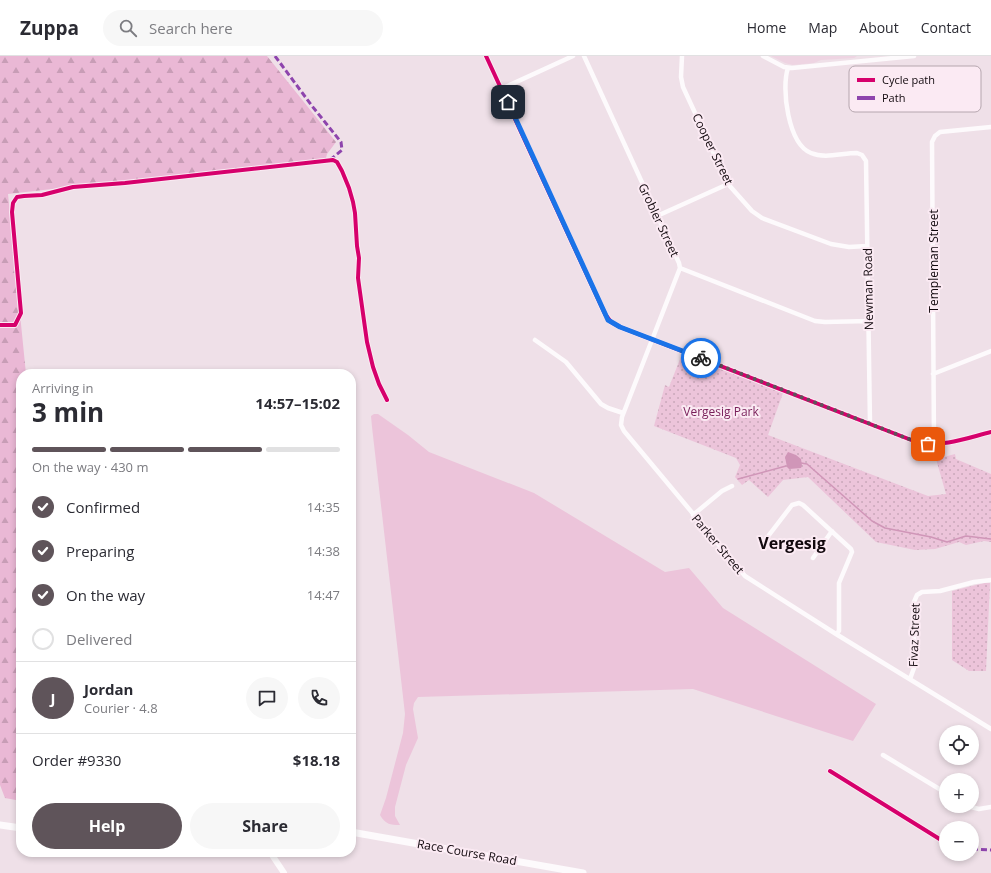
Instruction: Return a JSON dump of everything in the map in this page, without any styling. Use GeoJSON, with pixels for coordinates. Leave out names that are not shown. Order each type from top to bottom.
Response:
{"type":"FeatureCollection","features":[{"type":"Feature","properties":{"kind":"main road"},"geometry":{"type":"LineString","coordinates":[[0,825],[16,827]]}},
{"type":"Feature","properties":{"kind":"main road","name":"Race Course Road"},"geometry":{"type":"LineString","coordinates":[[356,833],[583,873]]}},
{"type":"Feature","properties":{"kind":"main road"},"geometry":{"type":"LineString","coordinates":[[273,857],[284,873]]}},
{"type":"Feature","properties":{"kind":"street"},"geometry":{"type":"LineString","coordinates":[[486,56],[605,314],[611,322],[914,441],[934,445],[947,444],[991,432]]}},
{"type":"Feature","properties":{"kind":"street"},"geometry":{"type":"LineString","coordinates":[[502,88],[573,56]]}},
{"type":"Feature","properties":{"kind":"street","name":"Grobler Street"},"geometry":{"type":"LineString","coordinates":[[584,56],[680,268],[815,321],[869,320]]}},
{"type":"Feature","properties":{"kind":"street","name":"Cooper Street"},"geometry":{"type":"LineString","coordinates":[[682,56],[682,87],[728,184],[748,207],[762,218],[831,244],[849,247],[867,246]]}},
{"type":"Feature","properties":{"kind":"street"},"geometry":{"type":"LineString","coordinates":[[763,56],[788,68],[803,68],[863,59],[914,56]]}},
{"type":"Feature","properties":{"kind":"street","name":"Newman Road"},"geometry":{"type":"LineString","coordinates":[[788,68],[786,79],[787,115],[800,146],[808,152],[819,155],[854,153],[862,156],[866,163],[870,424]]}},
{"type":"Feature","properties":{"kind":"street","name":"Templeman Street"},"geometry":{"type":"LineString","coordinates":[[934,445],[932,142],[934,136],[940,132],[991,127]]}},
{"type":"Feature","properties":{"kind":"street"},"geometry":{"type":"LineString","coordinates":[[657,216],[728,184]]}},
{"type":"Feature","properties":{"kind":"street"},"geometry":{"type":"LineString","coordinates":[[535,340],[566,362],[601,404],[623,413],[680,268]]}},
{"type":"Feature","properties":{"kind":"street"},"geometry":{"type":"LineString","coordinates":[[933,374],[991,350]]}},
{"type":"Feature","properties":{"kind":"street","name":"Parker Street"},"geometry":{"type":"LineString","coordinates":[[623,413],[621,423],[624,430],[745,576],[991,730]]}},
{"type":"Feature","properties":{"kind":"street"},"geometry":{"type":"LineString","coordinates":[[693,515],[722,491],[732,486]]}},
{"type":"Feature","properties":{"kind":"street"},"geometry":{"type":"LineString","coordinates":[[769,535],[792,505],[797,503],[803,505],[850,547],[852,550],[839,586],[839,631],[836,634]]}},
{"type":"Feature","properties":{"kind":"street"},"geometry":{"type":"LineString","coordinates":[[813,558],[832,530]]}},
{"type":"Feature","properties":{"kind":"street","name":"Fivaz Street"},"geometry":{"type":"LineString","coordinates":[[910,679],[914,668],[914,602],[917,595],[922,592],[940,591],[974,582],[991,580]]}},
{"type":"Feature","properties":{"kind":"street"},"geometry":{"type":"LineString","coordinates":[[883,754],[939,789]]}},
{"type":"Feature","properties":{"kind":"street"},"geometry":{"type":"LineString","coordinates":[[979,809],[991,807]]}},
{"type":"Feature","properties":{"kind":"shaded area"},"geometry":{"type":"Polygon","coordinates":[[[771,56],[857,56],[854,58],[821,60],[814,63],[793,65],[771,56]]]}},
{"type":"Feature","properties":{"kind":"shaded area"},"geometry":{"type":"Polygon","coordinates":[[[788,452],[801,459],[801,468],[789,469],[787,467],[785,457],[788,452]]]}},
{"type":"Feature","properties":{"kind":"green space"},"geometry":{"type":"Polygon","coordinates":[[[0,56],[267,56],[336,142],[327,154],[326,158],[8,194],[26,369],[16,369],[16,800],[5,798],[0,785],[0,56]]]}},
{"type":"Feature","properties":{"kind":"green space","name":"Vergesig Park"},"geometry":{"type":"Polygon","coordinates":[[[682,354],[783,393],[768,435],[928,496],[946,494],[936,459],[955,454],[956,459],[991,474],[991,542],[984,541],[966,545],[959,542],[935,549],[915,550],[876,542],[808,477],[783,480],[768,497],[749,480],[742,485],[735,477],[740,465],[736,458],[654,426],[665,385],[669,387],[682,354]]]}},
{"type":"Feature","properties":{"kind":"green space"},"geometry":{"type":"Polygon","coordinates":[[[378,414],[429,452],[534,493],[665,572],[689,568],[723,608],[876,704],[853,741],[693,689],[418,697],[414,703],[413,709],[418,738],[406,765],[395,807],[395,816],[400,825],[386,822],[380,815],[403,733],[405,714],[372,427],[371,416],[378,414]]]}},
{"type":"Feature","properties":{"kind":"green space"},"geometry":{"type":"Polygon","coordinates":[[[984,583],[990,583],[986,671],[969,671],[952,660],[952,591],[984,583]]]}},
{"type":"Feature","properties":{"kind":"waterway"},"geometry":{"type":"LineString","coordinates":[[801,463],[807,464],[872,521],[885,528],[931,537],[947,542],[966,536],[991,539]]}},
{"type":"Feature","properties":{"kind":"waterway"},"geometry":{"type":"LineString","coordinates":[[738,479],[786,466]]}},
{"type":"Feature","properties":{"kind":"marked path"},"geometry":{"type":"LineString","coordinates":[[275,56],[341,142],[342,150],[330,160]]}},
{"type":"Feature","properties":{"kind":"marked path"},"geometry":{"type":"LineString","coordinates":[[979,849],[991,850]]}},
{"type":"Feature","properties":{"kind":"cycle path"},"geometry":{"type":"LineString","coordinates":[[486,56],[605,314],[611,322],[620,327],[919,443],[946,443],[991,432]]}},
{"type":"Feature","properties":{"kind":"cycle path"},"geometry":{"type":"LineString","coordinates":[[0,325],[15,325],[21,313],[12,212],[13,203],[17,197],[42,195],[73,187],[125,183],[333,160],[337,162],[342,171],[353,202],[359,258],[358,278],[367,342],[373,367],[387,400]]}},
{"type":"Feature","properties":{"kind":"cycle path"},"geometry":{"type":"LineString","coordinates":[[830,771],[939,839]]}},
{"type":"Feature","properties":{"kind":"way so far"},"geometry":{"type":"LineString","coordinates":[[701,358],[919,443],[928,444]]}},
{"type":"Feature","properties":{"kind":"district","name":"Vergesig"},"geometry":{"type":"Point","coordinates":[792,543]}},
{"type":"Feature","properties":{"kind":"route"},"geometry":{"type":"LineString","coordinates":[[508,102],[608,320],[615,325],[701,358]]}}]}
